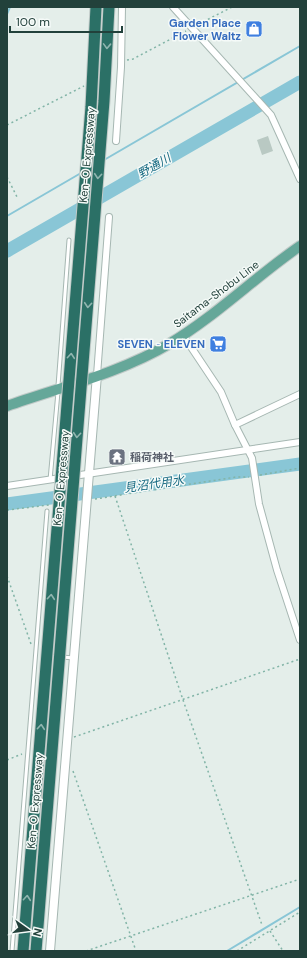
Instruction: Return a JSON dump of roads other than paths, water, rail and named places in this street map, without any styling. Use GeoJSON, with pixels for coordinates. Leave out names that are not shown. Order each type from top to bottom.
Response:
{"type":"FeatureCollection","features":[{"type":"Feature","properties":{"kind":"highway","name":"Ken-O Expressway"},"geometry":{"type":"LineString","coordinates":[[23,951],[91,107],[96,7]]}},
{"type":"Feature","properties":{"kind":"highway","name":"Ken-O Expressway"},"geometry":{"type":"LineString","coordinates":[[36,951],[104,100],[109,7]]}},
{"type":"Feature","properties":{"kind":"main road","name":"Saitama-Shobu Line"},"geometry":{"type":"LineString","coordinates":[[7,406],[97,375],[151,354],[183,335],[300,246]]}},
{"type":"Feature","properties":{"kind":"street"},"geometry":{"type":"LineString","coordinates":[[116,141],[122,61],[122,7]]}},
{"type":"Feature","properties":{"kind":"street"},"geometry":{"type":"LineString","coordinates":[[173,7],[270,115],[300,179]]}},
{"type":"Feature","properties":{"kind":"street"},"geometry":{"type":"LineString","coordinates":[[50,951],[90,474],[109,217]]}},
{"type":"Feature","properties":{"kind":"street"},"geometry":{"type":"LineString","coordinates":[[183,335],[221,392],[252,458],[259,504],[277,570],[300,640]]}},
{"type":"Feature","properties":{"kind":"street"},"geometry":{"type":"LineString","coordinates":[[235,424],[300,394]]}},
{"type":"Feature","properties":{"kind":"street"},"geometry":{"type":"LineString","coordinates":[[7,486],[300,442]]}},
{"type":"Feature","properties":{"kind":"lane"},"geometry":{"type":"LineString","coordinates":[[50,480],[69,240]]}},
{"type":"Feature","properties":{"kind":"lane"},"geometry":{"type":"LineString","coordinates":[[12,951],[47,511]]}},
{"type":"Feature","properties":{"kind":"lane"},"geometry":{"type":"LineString","coordinates":[[36,655],[74,658]]}},
{"type":"Feature","properties":{"kind":"lane"},"geometry":{"type":"LineString","coordinates":[[28,752],[67,739]]}},
{"type":"Feature","properties":{"kind":"lane"},"geometry":{"type":"LineString","coordinates":[[18,870],[57,859]]}},
{"type":"Feature","properties":{"kind":"waterway"},"geometry":{"type":"LineString","coordinates":[[7,14],[10,7]]}},
{"type":"Feature","properties":{"kind":"waterway"},"geometry":{"type":"LineString","coordinates":[[104,160],[300,46]]}},
{"type":"Feature","properties":{"kind":"waterway","name":"野通川"},"geometry":{"type":"LineString","coordinates":[[7,251],[300,82]]}},
{"type":"Feature","properties":{"kind":"waterway"},"geometry":{"type":"LineString","coordinates":[[7,216],[81,173]]}},
{"type":"Feature","properties":{"kind":"waterway","name":"見沼代用水"},"geometry":{"type":"LineString","coordinates":[[7,504],[300,464]]}},
{"type":"Feature","properties":{"kind":"waterway"},"geometry":{"type":"LineString","coordinates":[[227,951],[300,907]]}},
{"type":"Feature","properties":{"kind":"place","name":"Garden Place Flower Waltz"},"geometry":{"type":"Point","coordinates":[254,29]}},
{"type":"Feature","properties":{"kind":"place","name":"SEVEN‐ELEVEN"},"geometry":{"type":"Point","coordinates":[218,344]}},
{"type":"Feature","properties":{"kind":"place","name":"稲荷神社"},"geometry":{"type":"Point","coordinates":[117,457]}}]}
